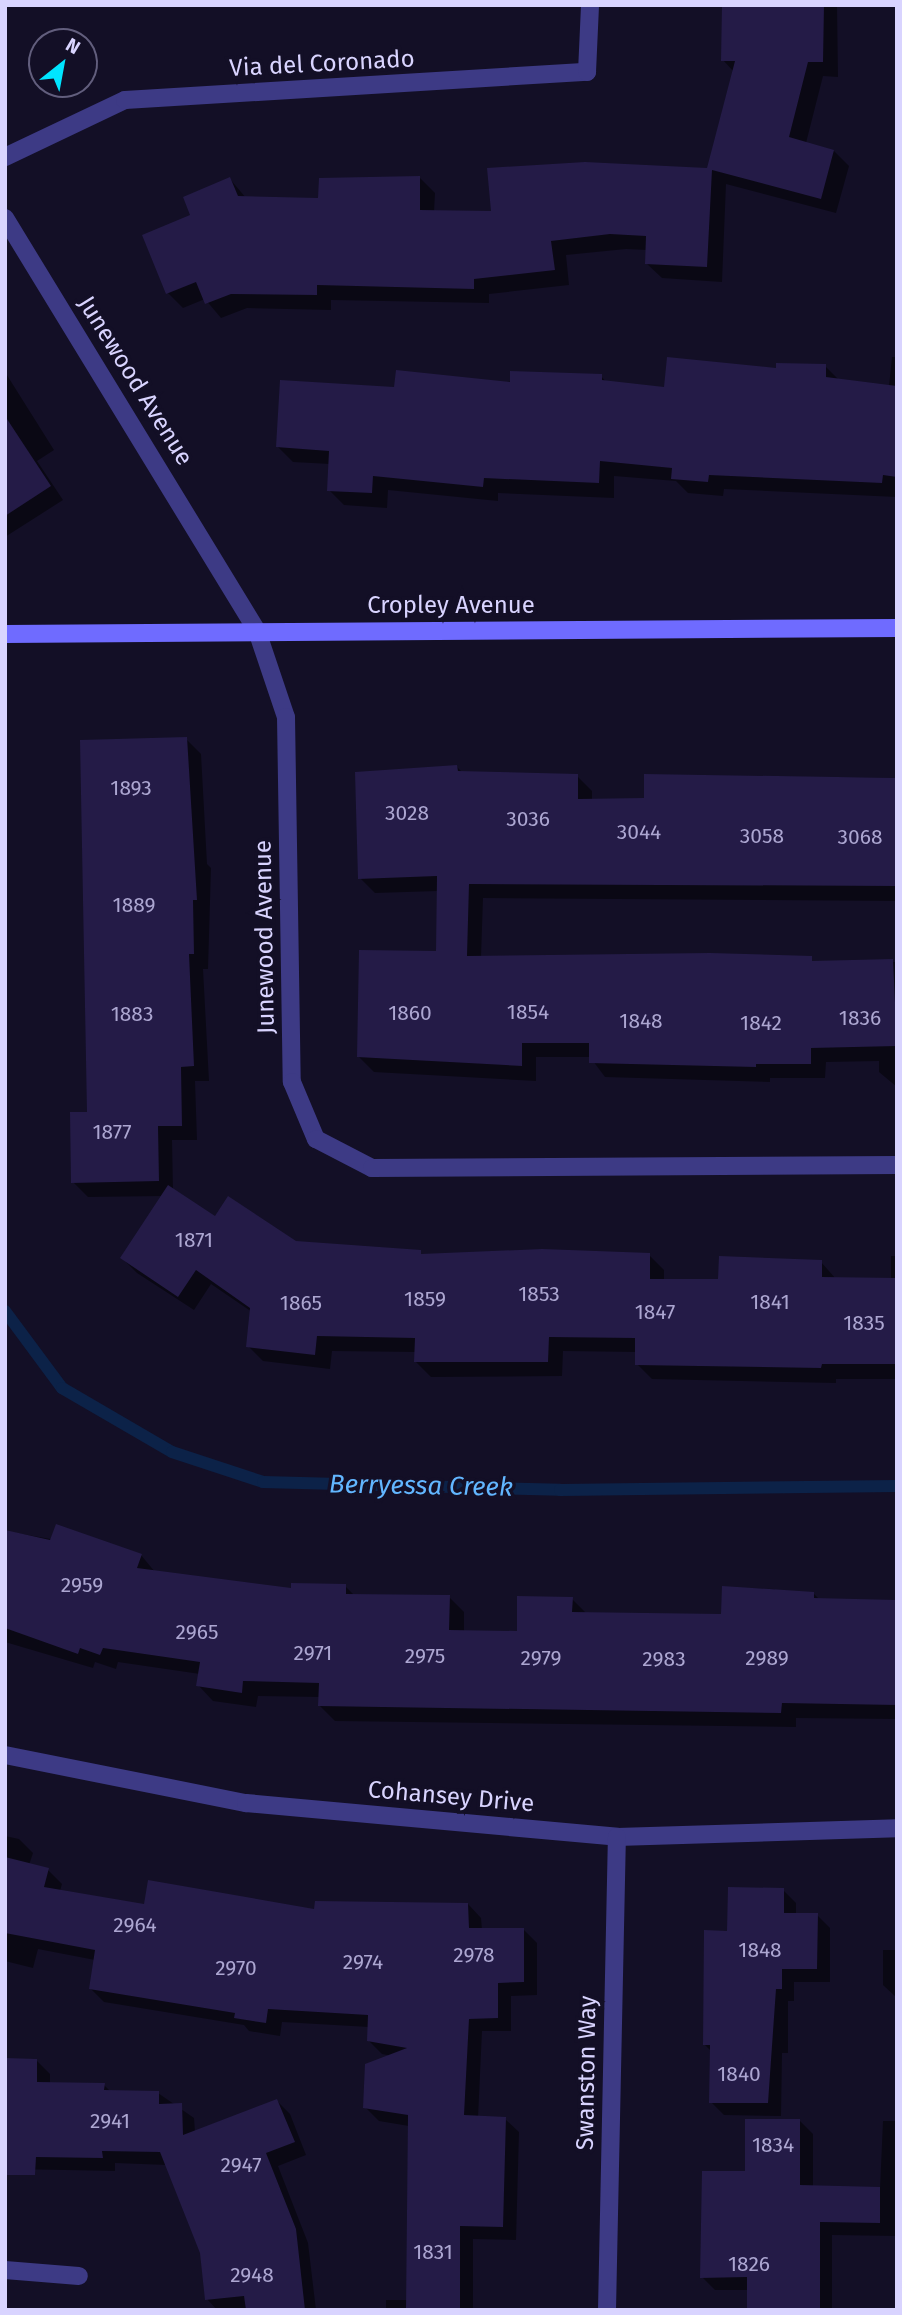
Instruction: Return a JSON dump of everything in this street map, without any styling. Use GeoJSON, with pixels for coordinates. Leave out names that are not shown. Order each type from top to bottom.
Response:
{"type":"FeatureCollection","features":[{"type":"Feature","properties":{"kind":"main road","name":"Cropley Avenue"},"geometry":{"type":"LineString","coordinates":[[5,634],[897,628]]}},
{"type":"Feature","properties":{"kind":"street","name":"Via del Coronado"},"geometry":{"type":"LineString","coordinates":[[5,157],[125,100],[587,72],[590,5]]}},
{"type":"Feature","properties":{"kind":"street","name":"Junewood Avenue"},"geometry":{"type":"LineString","coordinates":[[5,218],[257,631],[286,717],[292,1082],[316,1139],[372,1168],[897,1165]]}},
{"type":"Feature","properties":{"kind":"street","name":"Cohansey Drive"},"geometry":{"type":"LineString","coordinates":[[5,1755],[246,1803],[617,1837],[897,1828]]}},
{"type":"Feature","properties":{"kind":"street","name":"Swanston Way"},"geometry":{"type":"LineString","coordinates":[[607,2310],[617,1837]]}},
{"type":"Feature","properties":{"kind":"street"},"geometry":{"type":"LineString","coordinates":[[5,2270],[79,2276]]}},
{"type":"Feature","properties":{"kind":"building"},"geometry":{"type":"Polygon","coordinates":[[[722,5],[824,5],[823,62],[808,62],[789,137],[834,150],[821,199],[712,170],[707,267],[645,264],[646,236],[610,234],[551,241],[555,270],[474,279],[474,289],[317,285],[317,295],[231,294],[205,304],[196,282],[166,294],[142,235],[190,215],[183,197],[230,177],[238,196],[318,198],[319,178],[420,176],[420,210],[491,211],[487,168],[585,162],[707,168],[735,61],[721,61],[722,5]]]}},
{"type":"Feature","properties":{"kind":"building"},"geometry":{"type":"Polygon","coordinates":[[[667,357],[776,368],[776,363],[826,364],[826,377],[897,386],[897,477],[883,475],[882,483],[709,475],[708,482],[671,479],[672,468],[600,461],[599,483],[484,478],[483,487],[373,476],[372,493],[327,491],[329,451],[276,447],[280,380],[394,387],[396,370],[510,382],[510,371],[602,374],[602,380],[664,387],[667,357]]]}},
{"type":"Feature","properties":{"kind":"building"},"geometry":{"type":"Polygon","coordinates":[[[5,416],[51,486],[5,516],[5,416]]]}},
{"type":"Feature","properties":{"kind":"building"},"geometry":{"type":"Polygon","coordinates":[[[187,737],[197,900],[193,900],[194,954],[189,954],[194,1066],[181,1067],[182,1126],[158,1126],[159,1181],[71,1183],[70,1112],[87,1112],[80,740],[187,737]]]}},
{"type":"Feature","properties":{"kind":"building"},"geometry":{"type":"Polygon","coordinates":[[[457,765],[458,771],[578,774],[578,799],[644,798],[644,774],[897,778],[897,886],[469,884],[467,956],[710,953],[812,956],[812,961],[893,959],[897,1046],[811,1048],[811,1064],[756,1064],[756,1067],[589,1063],[589,1043],[522,1043],[522,1066],[357,1057],[359,950],[436,951],[437,876],[358,879],[355,772],[457,765]]]}},
{"type":"Feature","properties":{"kind":"building"},"geometry":{"type":"Polygon","coordinates":[[[168,1185],[215,1216],[228,1196],[296,1241],[421,1250],[421,1254],[542,1249],[650,1253],[650,1279],[718,1279],[719,1256],[822,1260],[822,1277],[897,1278],[897,1364],[822,1364],[821,1368],[635,1365],[635,1338],[549,1337],[548,1362],[414,1362],[415,1338],[317,1336],[315,1355],[246,1347],[250,1308],[196,1270],[178,1297],[120,1258],[168,1185]]]}},
{"type":"Feature","properties":{"kind":"building"},"geometry":{"type":"Polygon","coordinates":[[[56,1524],[142,1554],[137,1568],[291,1588],[291,1583],[346,1584],[346,1594],[450,1595],[449,1630],[517,1631],[517,1596],[573,1597],[572,1612],[721,1614],[722,1586],[814,1592],[814,1598],[897,1600],[897,1705],[782,1703],[781,1713],[318,1706],[319,1683],[243,1681],[242,1693],[196,1686],[200,1662],[103,1648],[100,1655],[80,1648],[78,1654],[5,1628],[5,1530],[50,1540],[56,1524]]]}},
{"type":"Feature","properties":{"kind":"building"},"geometry":{"type":"Polygon","coordinates":[[[5,1857],[49,1868],[44,1887],[144,1904],[148,1880],[314,1909],[315,1901],[468,1903],[469,1928],[524,1928],[524,1982],[498,1983],[498,2018],[469,2019],[464,2115],[506,2117],[503,2227],[460,2226],[460,2310],[406,2310],[408,2115],[363,2108],[365,2064],[407,2048],[367,2041],[368,2015],[268,2009],[266,2023],[234,2018],[235,2013],[89,1989],[95,1950],[5,1933],[5,1857]]]}},
{"type":"Feature","properties":{"kind":"building"},"geometry":{"type":"Polygon","coordinates":[[[728,1887],[784,1888],[784,1913],[818,1913],[817,1969],[782,1969],[782,1989],[776,1989],[768,2103],[709,2103],[710,2045],[703,2045],[704,1930],[727,1931],[728,1887]]]}},
{"type":"Feature","properties":{"kind":"building"},"geometry":{"type":"Polygon","coordinates":[[[5,2058],[37,2059],[37,2082],[105,2083],[104,2090],[159,2091],[159,2104],[182,2103],[183,2135],[277,2099],[295,2142],[266,2153],[296,2229],[305,2310],[246,2310],[244,2296],[205,2300],[200,2253],[160,2152],[102,2151],[103,2158],[36,2157],[35,2175],[5,2175],[5,2058]]]}},
{"type":"Feature","properties":{"kind":"building"},"geometry":{"type":"Polygon","coordinates":[[[745,2119],[800,2119],[800,2185],[880,2187],[880,2223],[820,2222],[820,2310],[747,2310],[747,2277],[700,2278],[702,2171],[745,2171],[745,2119]]]}},
{"type":"Feature","properties":{"kind":"waterway","name":"Berryessa Creek"},"geometry":{"type":"LineString","coordinates":[[5,1311],[62,1388],[172,1452],[263,1482],[560,1490],[897,1486]]}}]}
